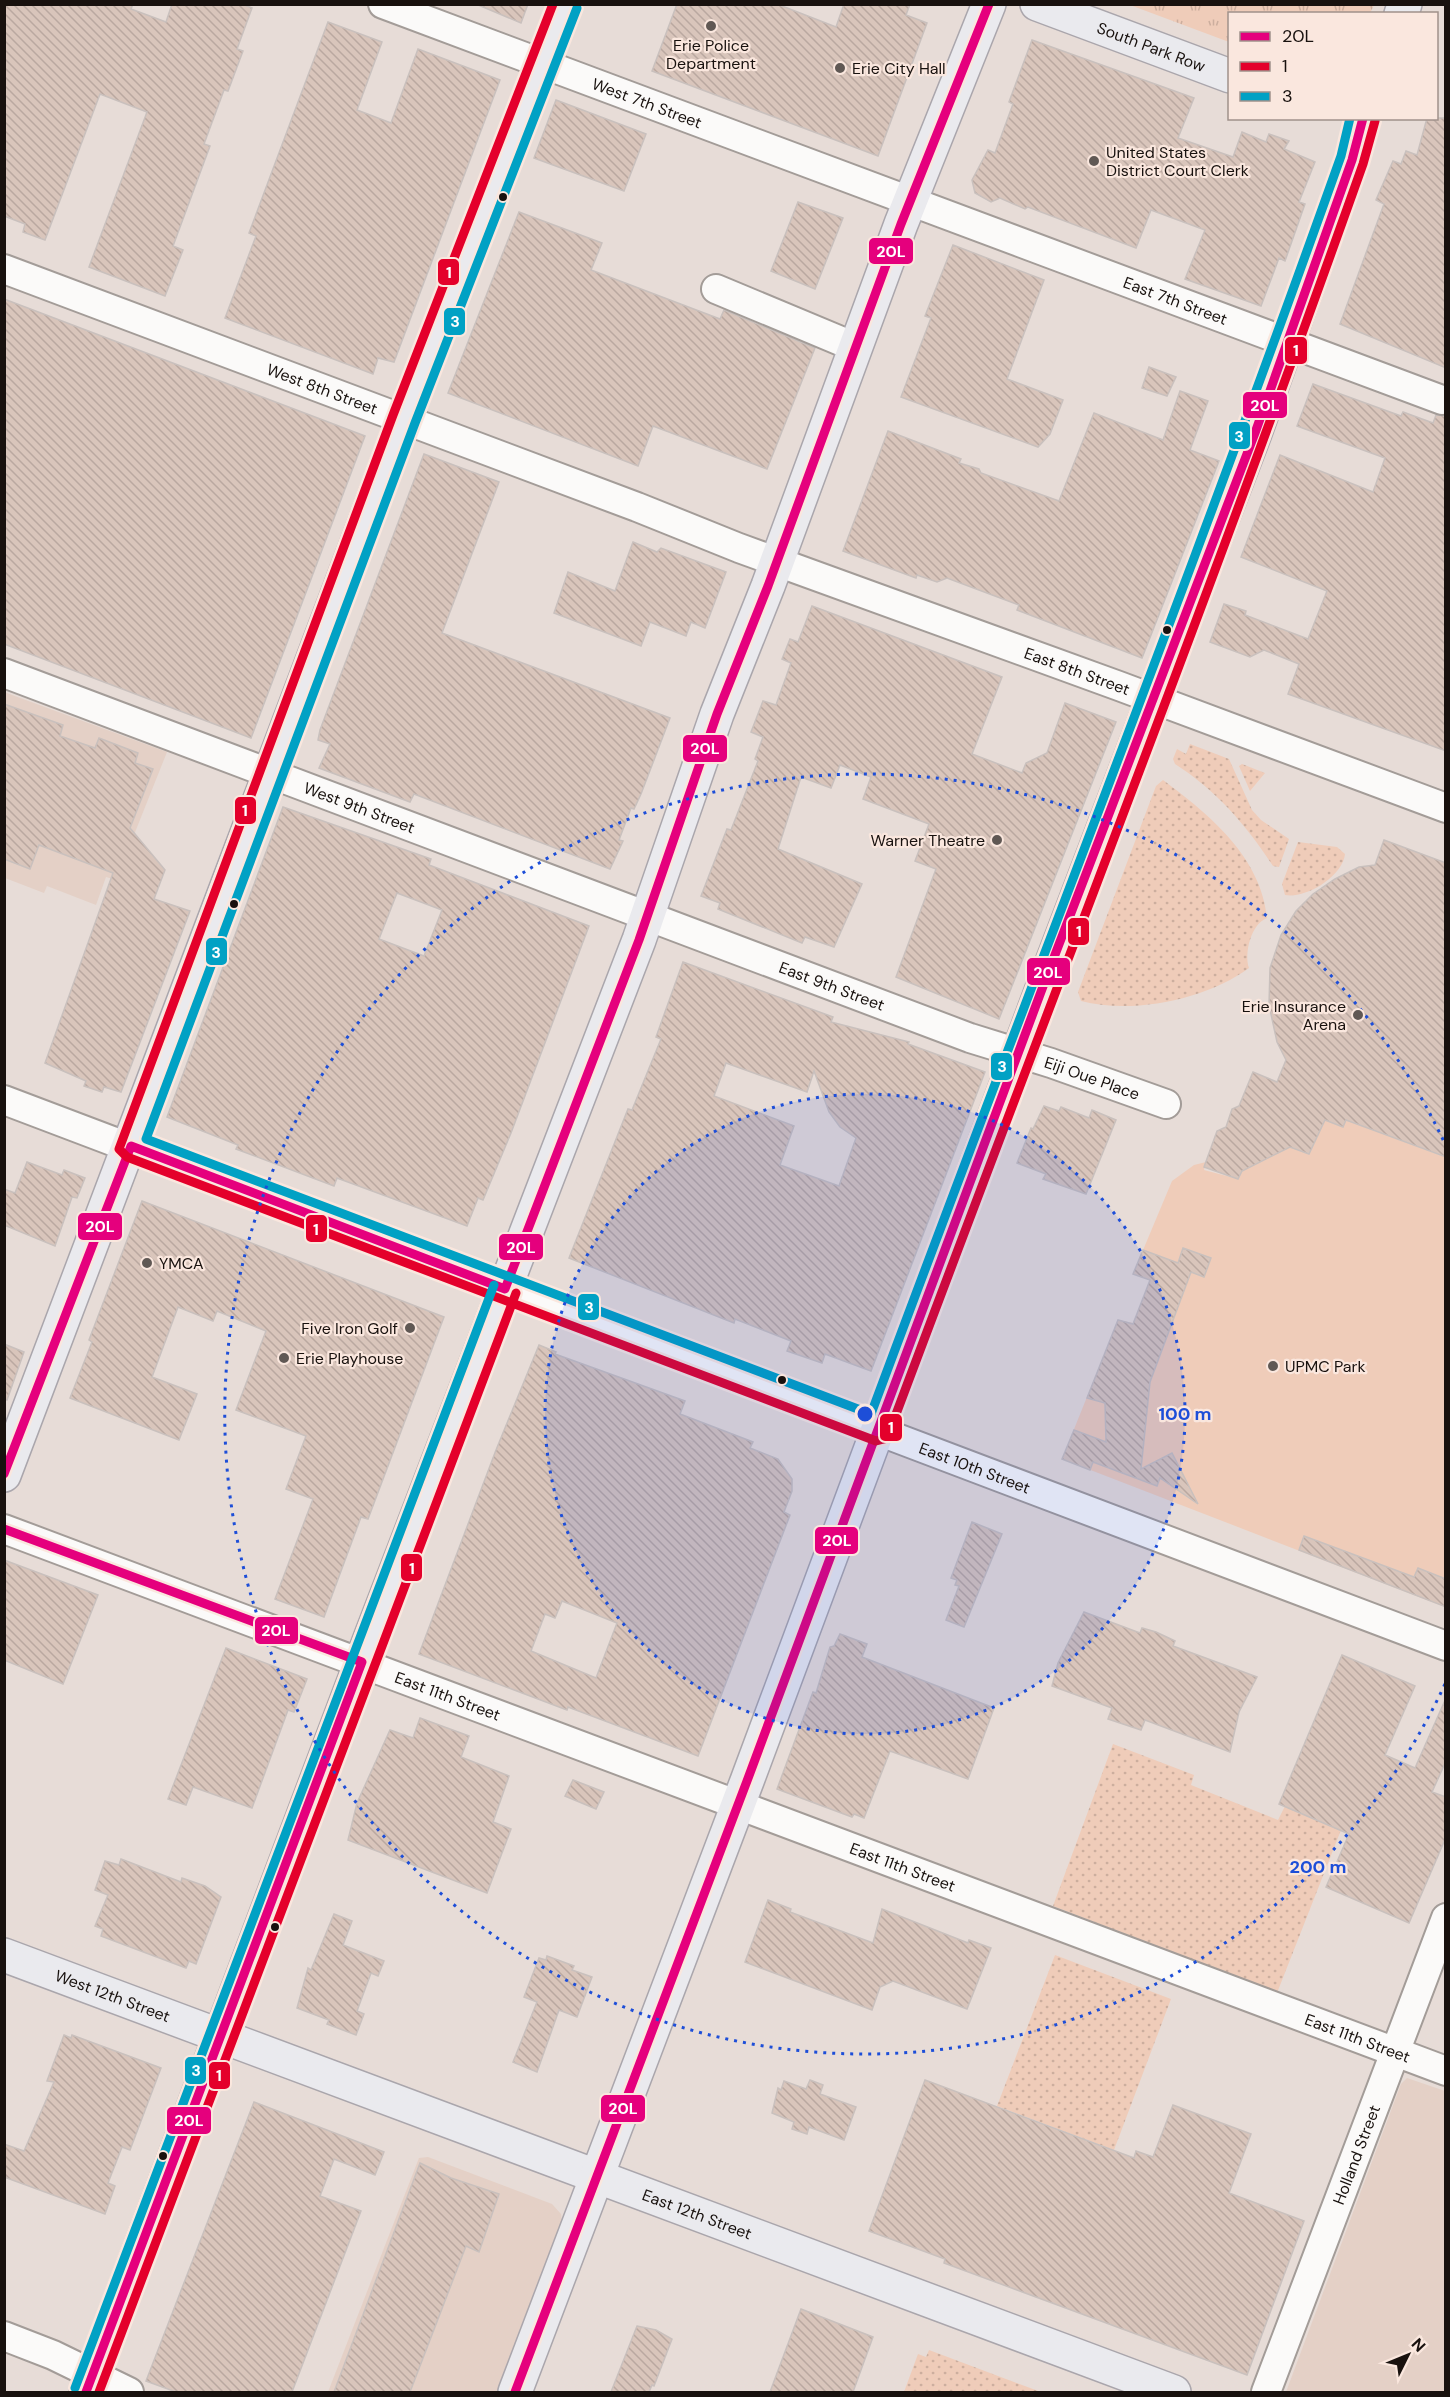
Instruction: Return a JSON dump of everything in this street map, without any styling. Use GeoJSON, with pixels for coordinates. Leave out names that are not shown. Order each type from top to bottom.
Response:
{"type":"FeatureCollection","features":[{"type":"Feature","properties":{"kind":"main road"},"geometry":{"type":"LineString","coordinates":[[4,1475],[404,419],[566,4]]}},
{"type":"Feature","properties":{"kind":"main road"},"geometry":{"type":"LineString","coordinates":[[90,2384],[220,2035],[647,915],[717,714],[855,347],[989,4]]}},
{"type":"Feature","properties":{"kind":"main road","name":"South Park Row"},"geometry":{"type":"LineString","coordinates":[[1037,4],[1228,75]]}},
{"type":"Feature","properties":{"kind":"main road"},"geometry":{"type":"LineString","coordinates":[[515,2392],[738,1805],[1018,1052],[1255,433],[1352,160],[1356,121]]}},
{"type":"Feature","properties":{"kind":"main road","name":"West 12th Street"},"geometry":{"type":"LineString","coordinates":[[4,1955],[220,2035]]}},
{"type":"Feature","properties":{"kind":"main road","name":"East 12th Street"},"geometry":{"type":"LineString","coordinates":[[220,2035],[1173,2392]]}},
{"type":"Feature","properties":{"kind":"street","name":"West 7th Street"},"geometry":{"type":"LineString","coordinates":[[383,4],[911,199]]}},
{"type":"Feature","properties":{"kind":"street","name":"East 7th Street"},"geometry":{"type":"LineString","coordinates":[[911,199],[1286,343],[1442,400]]}},
{"type":"Feature","properties":{"kind":"street","name":"West 8th Street"},"geometry":{"type":"LineString","coordinates":[[4,269],[776,561]]}},
{"type":"Feature","properties":{"kind":"street"},"geometry":{"type":"LineString","coordinates":[[716,289],[855,347]]}},
{"type":"Feature","properties":{"kind":"street","name":"East 8th Street"},"geometry":{"type":"LineString","coordinates":[[776,561],[1446,808]]}},
{"type":"Feature","properties":{"kind":"street","name":"West 9th Street"},"geometry":{"type":"LineString","coordinates":[[4,673],[647,915]]}},
{"type":"Feature","properties":{"kind":"street","name":"East 9th Street"},"geometry":{"type":"LineString","coordinates":[[647,915],[970,1038],[1018,1052]]}},
{"type":"Feature","properties":{"kind":"street","name":"Eiji Oue Place"},"geometry":{"type":"LineString","coordinates":[[1018,1052],[1166,1104]]}},
{"type":"Feature","properties":{"kind":"street","name":"East 10th Street"},"geometry":{"type":"LineString","coordinates":[[4,1100],[878,1429],[1056,1500],[1446,1646]]}},
{"type":"Feature","properties":{"kind":"street","name":"East 11th Street"},"geometry":{"type":"LineString","coordinates":[[4,1529],[1446,2071]]}},
{"type":"Feature","properties":{"kind":"street","name":"Holland Street"},"geometry":{"type":"LineString","coordinates":[[1266,2392],[1446,1918]]}},
{"type":"Feature","properties":{"kind":"street"},"geometry":{"type":"LineString","coordinates":[[4,2336],[53,2355],[90,2384],[129,2392]]}},
{"type":"Feature","properties":{"kind":"shaded area"},"geometry":{"type":"Polygon","coordinates":[[[4,692],[167,752],[116,880],[106,877],[96,905],[47,886],[44,893],[5,878],[4,692]]]}},
{"type":"Feature","properties":{"kind":"shaded area"},"geometry":{"type":"Polygon","coordinates":[[[1407,2078],[1445,2091],[1445,2392],[1286,2392],[1401,2084],[1407,2078]]]}},
{"type":"Feature","properties":{"kind":"shaded area"},"geometry":{"type":"Polygon","coordinates":[[[428,2157],[552,2204],[561,2214],[562,2223],[499,2392],[328,2392],[419,2158],[428,2157]]]}},
{"type":"Feature","properties":{"kind":"green space"},"geometry":{"type":"Polygon","coordinates":[[[1130,5],[1374,5],[1370,12],[1228,12],[1228,42],[1130,5]]]}},
{"type":"Feature","properties":{"kind":"green space"},"geometry":{"type":"Polygon","coordinates":[[[1190,744],[1229,759],[1252,810],[1261,820],[1289,839],[1279,867],[1273,866],[1241,823],[1217,797],[1175,764],[1173,759],[1177,749],[1186,754],[1190,744]]]}},
{"type":"Feature","properties":{"kind":"green space"},"geometry":{"type":"Polygon","coordinates":[[[1242,764],[1265,773],[1250,791],[1239,766],[1242,764]]]}},
{"type":"Feature","properties":{"kind":"green space"},"geometry":{"type":"Polygon","coordinates":[[[1163,780],[1215,823],[1244,857],[1255,876],[1263,896],[1267,918],[1257,926],[1250,940],[1247,955],[1249,968],[1212,988],[1169,1001],[1123,1006],[1081,1001],[1078,992],[1156,786],[1163,780]]]}},
{"type":"Feature","properties":{"kind":"green space"},"geometry":{"type":"Polygon","coordinates":[[[1298,842],[1337,847],[1345,854],[1343,862],[1331,878],[1313,890],[1285,895],[1282,884],[1298,842]]]}},
{"type":"Feature","properties":{"kind":"green space","name":"UPMC Park"},"geometry":{"type":"Polygon","coordinates":[[[1325,1120],[1343,1127],[1346,1120],[1445,1157],[1445,1607],[1062,1459],[1118,1320],[1133,1323],[1150,1280],[1133,1274],[1172,1181],[1194,1165],[1206,1162],[1204,1170],[1238,1179],[1242,1171],[1290,1147],[1325,1120]]]}},
{"type":"Feature","properties":{"kind":"green space"},"geometry":{"type":"Polygon","coordinates":[[[1113,1744],[1194,1775],[1191,1785],[1278,1820],[1285,1806],[1341,1830],[1277,1993],[1053,1906],[1113,1744]]]}},
{"type":"Feature","properties":{"kind":"green space"},"geometry":{"type":"Polygon","coordinates":[[[1055,1955],[1171,1999],[1114,2150],[997,2106],[1055,1955]]]}},
{"type":"Feature","properties":{"kind":"green space"},"geometry":{"type":"Polygon","coordinates":[[[929,2350],[1041,2392],[904,2392],[918,2354],[926,2357],[929,2350]]]}},
{"type":"Feature","properties":{"kind":"building"},"geometry":{"type":"Polygon","coordinates":[[[4,4],[133,4],[131,9],[166,22],[172,4],[242,4],[252,8],[237,49],[243,51],[228,91],[224,90],[204,144],[210,146],[173,246],[183,250],[165,296],[89,267],[147,112],[100,94],[45,240],[23,232],[25,224],[4,216],[4,4]]]}},
{"type":"Feature","properties":{"kind":"building"},"geometry":{"type":"Polygon","coordinates":[[[476,4],[528,4],[521,23],[476,4]]]}},
{"type":"Feature","properties":{"kind":"building"},"geometry":{"type":"Polygon","coordinates":[[[677,4],[777,4],[836,27],[844,4],[910,4],[906,15],[927,23],[878,156],[652,71],[677,4]]]}},
{"type":"Feature","properties":{"kind":"building"},"geometry":{"type":"Polygon","coordinates":[[[328,22],[382,42],[357,110],[391,123],[418,49],[500,80],[394,362],[378,358],[373,374],[225,318],[256,236],[249,233],[328,22]]]}},
{"type":"Feature","properties":{"kind":"building"},"geometry":{"type":"Polygon","coordinates":[[[1032,40],[1194,98],[1178,138],[1233,157],[1242,132],[1266,142],[1269,134],[1289,141],[1284,149],[1315,162],[1299,202],[1305,204],[1285,261],[1279,258],[1261,306],[1185,279],[1205,230],[1151,210],[1136,248],[1028,207],[1025,209],[1000,198],[991,202],[975,193],[972,180],[988,150],[995,153],[1013,104],[1009,102],[1032,40]]]}},
{"type":"Feature","properties":{"kind":"building"},"geometry":{"type":"Polygon","coordinates":[[[556,100],[646,134],[624,191],[534,158],[556,100]]]}},
{"type":"Feature","properties":{"kind":"building"},"geometry":{"type":"Polygon","coordinates":[[[1446,118],[1446,368],[1340,324],[1384,204],[1376,200],[1393,161],[1401,164],[1406,151],[1417,155],[1426,120],[1446,118]]]}},
{"type":"Feature","properties":{"kind":"building"},"geometry":{"type":"Polygon","coordinates":[[[798,202],[843,218],[815,289],[771,271],[798,202]]]}},
{"type":"Feature","properties":{"kind":"building"},"geometry":{"type":"Polygon","coordinates":[[[519,212],[602,243],[591,270],[720,319],[724,310],[815,348],[767,469],[653,426],[638,466],[448,393],[519,212]]]}},
{"type":"Feature","properties":{"kind":"building"},"geometry":{"type":"Polygon","coordinates":[[[953,245],[1044,280],[1007,379],[1063,400],[1050,434],[1038,447],[901,397],[931,318],[925,316],[953,245]]]}},
{"type":"Feature","properties":{"kind":"building"},"geometry":{"type":"Polygon","coordinates":[[[4,299],[365,436],[251,738],[4,644],[4,299]]]}},
{"type":"Feature","properties":{"kind":"building"},"geometry":{"type":"Polygon","coordinates":[[[1149,367],[1176,377],[1167,396],[1142,388],[1149,367]]]}},
{"type":"Feature","properties":{"kind":"building"},"geometry":{"type":"Polygon","coordinates":[[[1313,384],[1401,416],[1403,412],[1433,423],[1436,415],[1446,416],[1446,751],[1288,694],[1299,664],[1264,650],[1250,657],[1210,642],[1224,604],[1246,611],[1245,615],[1308,639],[1327,591],[1241,557],[1280,455],[1373,492],[1385,458],[1297,426],[1313,384]]]}},
{"type":"Feature","properties":{"kind":"building"},"geometry":{"type":"Polygon","coordinates":[[[1180,391],[1208,401],[1190,450],[1219,461],[1142,658],[1017,610],[1019,605],[947,578],[937,582],[917,575],[916,578],[843,551],[888,431],[961,459],[959,463],[979,469],[981,473],[1059,501],[1094,413],[1163,440],[1180,391]]]}},
{"type":"Feature","properties":{"kind":"building"},"geometry":{"type":"Polygon","coordinates":[[[424,454],[499,482],[442,633],[670,718],[641,794],[634,809],[631,808],[619,840],[623,841],[610,869],[414,794],[410,802],[319,768],[330,744],[318,740],[320,730],[424,454]]]}},
{"type":"Feature","properties":{"kind":"building"},"geometry":{"type":"Polygon","coordinates":[[[633,542],[657,552],[661,548],[726,572],[705,628],[691,622],[686,636],[650,622],[641,646],[554,613],[568,572],[615,591],[633,542]]]}},
{"type":"Feature","properties":{"kind":"building"},"geometry":{"type":"Polygon","coordinates":[[[812,606],[1002,677],[972,754],[1022,773],[1026,763],[1047,753],[1065,703],[1116,722],[999,1019],[896,977],[936,869],[915,861],[929,824],[863,799],[871,777],[840,765],[831,788],[801,777],[778,849],[862,884],[834,947],[805,937],[802,943],[718,909],[720,903],[701,896],[727,829],[731,830],[758,761],[755,759],[763,737],[751,732],[763,701],[776,705],[791,663],[782,659],[790,639],[798,642],[812,606]]]}},
{"type":"Feature","properties":{"kind":"building"},"geometry":{"type":"Polygon","coordinates":[[[4,704],[63,725],[60,736],[95,748],[99,738],[138,753],[135,763],[153,769],[130,828],[165,870],[154,899],[190,911],[121,1092],[104,1087],[102,1092],[84,1086],[86,1081],[45,1063],[113,873],[39,845],[30,869],[4,859],[4,704]]]}},
{"type":"Feature","properties":{"kind":"building"},"geometry":{"type":"Polygon","coordinates":[[[283,807],[431,859],[429,865],[589,926],[511,1133],[483,1200],[478,1198],[467,1226],[337,1178],[334,1186],[236,1149],[238,1145],[167,1117],[283,807]],[[397,893],[379,939],[424,956],[442,910],[397,893]]]}},
{"type":"Feature","properties":{"kind":"building","name":"Erie Insurance Arena"},"geometry":{"type":"Polygon","coordinates":[[[1384,840],[1446,863],[1446,1157],[1346,1120],[1343,1127],[1325,1120],[1309,1154],[1290,1147],[1242,1171],[1238,1179],[1204,1167],[1217,1131],[1226,1127],[1232,1109],[1239,1106],[1253,1072],[1277,1082],[1286,1060],[1277,1042],[1269,1005],[1270,968],[1281,935],[1296,911],[1313,894],[1359,867],[1375,865],[1384,840]]]}},
{"type":"Feature","properties":{"kind":"building"},"geometry":{"type":"Polygon","coordinates":[[[683,962],[833,1017],[831,1022],[909,1042],[908,1044],[985,1072],[871,1371],[825,1354],[822,1363],[787,1351],[791,1341],[735,1319],[734,1323],[569,1258],[628,1109],[632,1110],[661,1039],[656,1037],[683,962]],[[726,1063],[714,1096],[794,1126],[780,1165],[839,1186],[856,1138],[840,1127],[829,1112],[814,1071],[807,1092],[726,1063]]]}},
{"type":"Feature","properties":{"kind":"building"},"geometry":{"type":"Polygon","coordinates":[[[1044,1106],[1059,1111],[1061,1107],[1089,1118],[1092,1110],[1116,1120],[1086,1194],[1043,1179],[1046,1174],[1017,1163],[1031,1128],[1033,1129],[1044,1106]]]}},
{"type":"Feature","properties":{"kind":"building"},"geometry":{"type":"Polygon","coordinates":[[[27,1162],[62,1175],[64,1170],[85,1178],[77,1198],[72,1197],[55,1246],[4,1225],[4,1189],[15,1193],[27,1162]]]}},
{"type":"Feature","properties":{"kind":"building"},"geometry":{"type":"Polygon","coordinates":[[[142,1201],[444,1317],[368,1519],[361,1517],[324,1617],[275,1599],[313,1499],[286,1489],[306,1436],[236,1410],[266,1331],[217,1311],[213,1321],[178,1307],[152,1377],[197,1394],[179,1440],[70,1398],[92,1342],[89,1340],[142,1201]]]}},
{"type":"Feature","properties":{"kind":"building"},"geometry":{"type":"Polygon","coordinates":[[[1183,1248],[1211,1258],[1204,1277],[1191,1272],[1150,1382],[1141,1469],[1172,1453],[1198,1504],[1160,1478],[1157,1486],[1093,1462],[1090,1470],[1062,1459],[1074,1430],[1106,1442],[1105,1403],[1087,1398],[1118,1320],[1133,1324],[1150,1280],[1133,1274],[1143,1250],[1178,1263],[1183,1248]]]}},
{"type":"Feature","properties":{"kind":"building"},"geometry":{"type":"Polygon","coordinates":[[[4,1344],[24,1352],[7,1400],[4,1399],[4,1344]]]}},
{"type":"Feature","properties":{"kind":"building"},"geometry":{"type":"Polygon","coordinates":[[[539,1345],[556,1352],[555,1354],[685,1401],[680,1414],[753,1442],[750,1448],[778,1459],[792,1479],[792,1491],[784,1512],[790,1515],[698,1756],[419,1654],[496,1450],[539,1345]],[[562,1601],[555,1618],[545,1614],[531,1651],[596,1678],[617,1623],[562,1601]]]}},
{"type":"Feature","properties":{"kind":"building"},"geometry":{"type":"Polygon","coordinates":[[[972,1522],[1002,1534],[964,1627],[946,1620],[959,1586],[955,1585],[957,1580],[951,1578],[972,1522]]]}},
{"type":"Feature","properties":{"kind":"building"},"geometry":{"type":"Polygon","coordinates":[[[1304,1536],[1414,1577],[1418,1568],[1446,1579],[1446,1607],[1299,1550],[1304,1536]]]}},
{"type":"Feature","properties":{"kind":"building"},"geometry":{"type":"Polygon","coordinates":[[[4,1560],[98,1595],[63,1684],[4,1660],[4,1560]]]}},
{"type":"Feature","properties":{"kind":"building"},"geometry":{"type":"Polygon","coordinates":[[[1084,1612],[1140,1633],[1142,1628],[1156,1632],[1175,1641],[1173,1646],[1257,1677],[1239,1712],[1230,1752],[1145,1720],[1141,1730],[1108,1719],[1112,1708],[1052,1686],[1058,1663],[1084,1612]]]}},
{"type":"Feature","properties":{"kind":"building"},"geometry":{"type":"Polygon","coordinates":[[[840,1634],[867,1644],[862,1657],[994,1708],[968,1779],[890,1751],[864,1818],[854,1814],[852,1817],[777,1789],[813,1692],[816,1693],[830,1647],[834,1646],[840,1634]]]}},
{"type":"Feature","properties":{"kind":"building"},"geometry":{"type":"Polygon","coordinates":[[[226,1648],[307,1679],[294,1712],[288,1710],[252,1808],[193,1787],[186,1805],[168,1799],[226,1648]]]}},
{"type":"Feature","properties":{"kind":"building"},"geometry":{"type":"Polygon","coordinates":[[[1342,1655],[1415,1686],[1385,1755],[1415,1768],[1446,1698],[1446,1761],[1432,1792],[1446,1797],[1446,1837],[1409,1923],[1326,1887],[1349,1834],[1279,1804],[1342,1655]]]}},
{"type":"Feature","properties":{"kind":"building"},"geometry":{"type":"Polygon","coordinates":[[[420,1718],[469,1736],[461,1757],[509,1776],[493,1822],[511,1829],[487,1893],[348,1840],[357,1803],[390,1730],[413,1738],[420,1718]]]}},
{"type":"Feature","properties":{"kind":"building"},"geometry":{"type":"Polygon","coordinates":[[[573,1780],[604,1792],[596,1809],[565,1796],[573,1780]]]}},
{"type":"Feature","properties":{"kind":"building"},"geometry":{"type":"Polygon","coordinates":[[[121,1859],[181,1882],[182,1878],[205,1886],[221,1897],[196,1964],[189,1961],[186,1968],[101,1936],[103,1929],[95,1926],[108,1895],[95,1890],[105,1861],[119,1865],[121,1859]]]}},
{"type":"Feature","properties":{"kind":"building"},"geometry":{"type":"Polygon","coordinates":[[[768,1900],[791,1909],[790,1912],[873,1943],[882,1909],[968,1943],[969,1940],[991,1948],[967,2009],[893,1981],[880,1987],[872,2010],[745,1962],[768,1900]]]}},
{"type":"Feature","properties":{"kind":"building"},"geometry":{"type":"Polygon","coordinates":[[[334,1914],[352,1921],[343,1945],[384,1961],[378,1976],[371,1973],[357,2011],[364,2014],[356,2035],[327,2024],[329,2020],[297,2008],[308,1968],[311,1970],[334,1914]]]}},
{"type":"Feature","properties":{"kind":"building"},"geometry":{"type":"Polygon","coordinates":[[[547,1956],[574,1966],[572,1970],[592,1977],[577,2017],[559,2010],[537,2072],[513,2062],[537,2002],[524,1997],[539,1958],[546,1960],[547,1956]]]}},
{"type":"Feature","properties":{"kind":"building"},"geometry":{"type":"Polygon","coordinates":[[[64,2035],[71,2038],[72,2035],[161,2068],[130,2150],[122,2147],[108,2183],[115,2186],[105,2214],[4,2177],[4,2144],[24,2151],[54,2082],[47,2081],[64,2035]]]}},
{"type":"Feature","properties":{"kind":"building"},"geometry":{"type":"Polygon","coordinates":[[[810,2080],[823,2085],[820,2094],[856,2107],[844,2140],[809,2127],[807,2134],[792,2129],[794,2122],[772,2113],[778,2088],[781,2090],[784,2081],[806,2089],[810,2080]]]}},
{"type":"Feature","properties":{"kind":"building"},"geometry":{"type":"Polygon","coordinates":[[[925,2080],[1134,2158],[1136,2151],[1153,2157],[1173,2105],[1251,2134],[1229,2193],[1304,2221],[1247,2375],[944,2263],[945,2259],[869,2231],[925,2080]]]}},
{"type":"Feature","properties":{"kind":"building"},"geometry":{"type":"Polygon","coordinates":[[[254,2102],[384,2152],[375,2175],[334,2159],[320,2196],[361,2211],[292,2392],[176,2392],[146,2381],[254,2102]]]}},
{"type":"Feature","properties":{"kind":"building"},"geometry":{"type":"Polygon","coordinates":[[[420,2163],[451,2178],[499,2194],[479,2252],[466,2246],[410,2392],[334,2392],[420,2163]]]}},
{"type":"Feature","properties":{"kind":"building"},"geometry":{"type":"Polygon","coordinates":[[[801,2309],[873,2337],[853,2392],[770,2392],[801,2309]]]}},
{"type":"Feature","properties":{"kind":"building"},"geometry":{"type":"Polygon","coordinates":[[[637,2326],[656,2330],[672,2339],[654,2386],[652,2385],[649,2392],[611,2392],[637,2326]]]}},
{"type":"Feature","properties":{"kind":"transit line","name":"1"},"geometry":{"type":"LineString","coordinates":[[553,4],[393,415],[119,1149],[127,1157],[876,1441],[884,1439],[889,1433],[1129,800],[1306,323],[1363,164],[1375,121]]}},
{"type":"Feature","properties":{"kind":"transit line","name":"20L"},"geometry":{"type":"LineString","coordinates":[[4,1474],[131,1146],[505,1289],[639,940],[717,714],[768,586],[901,224],[989,4]]}},
{"type":"Feature","properties":{"kind":"transit line","name":"3"},"geometry":{"type":"LineString","coordinates":[[577,8],[415,423],[146,1139],[871,1414],[1168,629],[1341,156],[1350,120]]}},
{"type":"Feature","properties":{"kind":"transit line","name":"20L"},"geometry":{"type":"LineString","coordinates":[[515,2392],[747,1781],[1048,973],[1255,433],[1352,160],[1362,120]]}},
{"type":"Feature","properties":{"kind":"transit line","name":"3"},"geometry":{"type":"LineString","coordinates":[[75,2388],[494,1285]]}},
{"type":"Feature","properties":{"kind":"transit line","name":"1"},"geometry":{"type":"LineString","coordinates":[[99,2392],[516,1293]]}},
{"type":"Feature","properties":{"kind":"transit line","name":"20L"},"geometry":{"type":"LineString","coordinates":[[4,1529],[362,1662],[86,2392]]}},
{"type":"Feature","properties":{"kind":"place","name":"Erie Police Department"},"geometry":{"type":"Point","coordinates":[711,26]}},
{"type":"Feature","properties":{"kind":"place","name":"Erie City Hall"},"geometry":{"type":"Point","coordinates":[840,68]}},
{"type":"Feature","properties":{"kind":"place","name":"United States District Court Clerk"},"geometry":{"type":"Point","coordinates":[1094,161]}},
{"type":"Feature","properties":{"kind":"place","name":"Warner Theatre"},"geometry":{"type":"Point","coordinates":[997,840]}},
{"type":"Feature","properties":{"kind":"place","name":"Erie Insurance Arena"},"geometry":{"type":"Point","coordinates":[1358,1015]}},
{"type":"Feature","properties":{"kind":"place","name":"YMCA"},"geometry":{"type":"Point","coordinates":[147,1263]}},
{"type":"Feature","properties":{"kind":"place","name":"Five Iron Golf"},"geometry":{"type":"Point","coordinates":[410,1328]}},
{"type":"Feature","properties":{"kind":"place","name":"Erie Playhouse"},"geometry":{"type":"Point","coordinates":[284,1358]}},
{"type":"Feature","properties":{"kind":"place","name":"UPMC Park"},"geometry":{"type":"Point","coordinates":[1273,1366]}}]}
